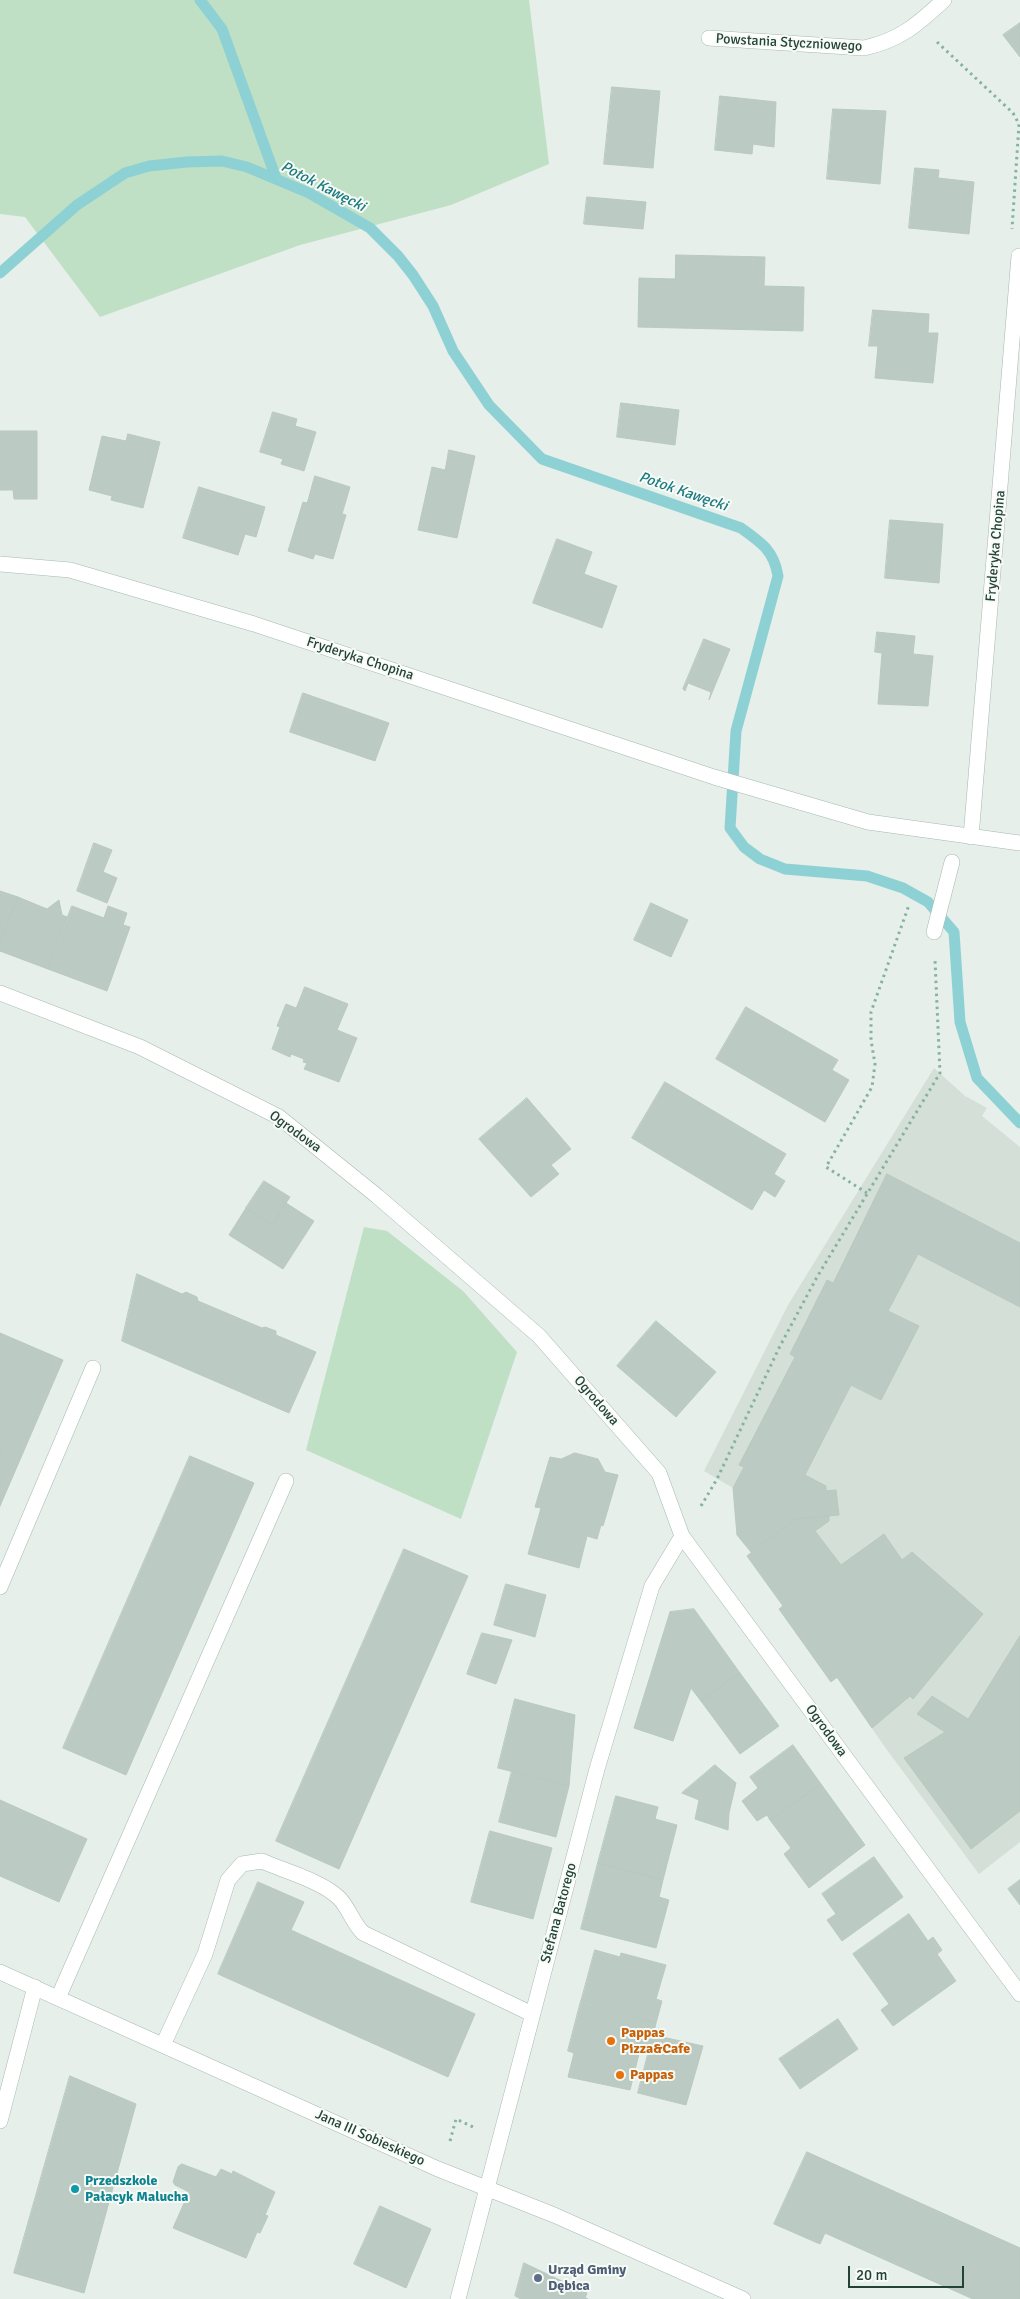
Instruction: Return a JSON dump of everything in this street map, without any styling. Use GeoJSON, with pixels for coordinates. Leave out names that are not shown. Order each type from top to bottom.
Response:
{"type":"FeatureCollection","features":[{"type":"Feature","properties":{"kind":"street","name":"Powstania Styczniowego"},"geometry":{"type":"LineString","coordinates":[[709,38],[864,48],[885,43],[904,34],[919,24],[944,0]]}},
{"type":"Feature","properties":{"kind":"street","name":"Fryderyka Chopina"},"geometry":{"type":"LineString","coordinates":[[0,564],[70,570],[254,624],[756,791],[868,822],[971,837],[1019,256]]}},
{"type":"Feature","properties":{"kind":"street"},"geometry":{"type":"LineString","coordinates":[[971,837],[1020,843]]}},
{"type":"Feature","properties":{"kind":"street"},"geometry":{"type":"LineString","coordinates":[[934,932],[952,862]]}},
{"type":"Feature","properties":{"kind":"street","name":"Ogrodowa"},"geometry":{"type":"LineString","coordinates":[[0,993],[140,1047],[279,1117],[377,1196],[539,1336],[660,1473],[682,1536],[1020,1994]]}},
{"type":"Feature","properties":{"kind":"street"},"geometry":{"type":"LineString","coordinates":[[0,1587],[93,1368]]}},
{"type":"Feature","properties":{"kind":"street"},"geometry":{"type":"LineString","coordinates":[[58,1998],[286,1481]]}},
{"type":"Feature","properties":{"kind":"street","name":"Stefana Batorego"},"geometry":{"type":"LineString","coordinates":[[458,2299],[597,1769],[652,1586],[682,1536]]}},
{"type":"Feature","properties":{"kind":"street"},"geometry":{"type":"LineString","coordinates":[[163,2045],[205,1954],[228,1880],[242,1864],[253,1861],[262,1861],[331,1890],[340,1899],[354,1924],[363,1933],[532,2014]]}},
{"type":"Feature","properties":{"kind":"street","name":"Jana III Sobieskiego"},"geometry":{"type":"LineString","coordinates":[[0,1972],[486,2189],[554,2215],[742,2299]]}},
{"type":"Feature","properties":{"kind":"street"},"geometry":{"type":"LineString","coordinates":[[0,2121],[35,1987]]}},
{"type":"Feature","properties":{"kind":"path"},"geometry":{"type":"LineString","coordinates":[[919,24],[1013,113],[1019,124],[1011,233],[1019,256]]}},
{"type":"Feature","properties":{"kind":"path"},"geometry":{"type":"LineString","coordinates":[[867,1193],[826,1167],[872,1087],[876,1064],[871,1040],[872,1012],[904,918]]}},
{"type":"Feature","properties":{"kind":"path"},"geometry":{"type":"LineString","coordinates":[[682,1536],[717,1479],[780,1346],[817,1277],[940,1073],[934,932]]}},
{"type":"Feature","properties":{"kind":"path"},"geometry":{"type":"LineString","coordinates":[[450,2141],[456,2119],[481,2131]]}},
{"type":"Feature","properties":{"kind":"shaded area"},"geometry":{"type":"Polygon","coordinates":[[[934,1068],[965,1096],[987,1108],[982,1116],[1020,1147],[1020,1842],[979,1874],[887,1750],[837,1678],[831,1682],[779,1609],[783,1605],[747,1556],[751,1552],[737,1535],[733,1488],[704,1471],[788,1305],[934,1068]]]}},
{"type":"Feature","properties":{"kind":"green space"},"geometry":{"type":"Polygon","coordinates":[[[0,0],[529,0],[549,164],[451,205],[300,245],[100,317],[25,217],[0,214],[0,0]]]}},
{"type":"Feature","properties":{"kind":"green space"},"geometry":{"type":"Polygon","coordinates":[[[364,1227],[387,1231],[463,1291],[517,1352],[461,1519],[306,1450],[364,1227]]]}},
{"type":"Feature","properties":{"kind":"building"},"geometry":{"type":"Polygon","coordinates":[[[1020,23],[1020,57],[1003,35],[1020,23]]]}},
{"type":"Feature","properties":{"kind":"building"},"geometry":{"type":"Polygon","coordinates":[[[612,87],[660,91],[653,168],[604,164],[612,87]]]}},
{"type":"Feature","properties":{"kind":"building"},"geometry":{"type":"Polygon","coordinates":[[[720,96],[776,102],[774,147],[753,144],[752,154],[715,150],[720,96]]]}},
{"type":"Feature","properties":{"kind":"building"},"geometry":{"type":"Polygon","coordinates":[[[833,109],[886,111],[880,184],[827,179],[833,109]]]}},
{"type":"Feature","properties":{"kind":"building"},"geometry":{"type":"Polygon","coordinates":[[[915,168],[939,170],[938,178],[974,182],[969,234],[909,228],[915,168]]]}},
{"type":"Feature","properties":{"kind":"building"},"geometry":{"type":"Polygon","coordinates":[[[587,197],[646,202],[643,229],[584,224],[587,197]]]}},
{"type":"Feature","properties":{"kind":"building"},"geometry":{"type":"Polygon","coordinates":[[[676,255],[765,257],[764,286],[804,287],[803,331],[638,327],[639,278],[675,279],[676,255]]]}},
{"type":"Feature","properties":{"kind":"building"},"geometry":{"type":"Polygon","coordinates":[[[873,310],[929,314],[928,333],[938,333],[933,383],[875,378],[878,346],[869,346],[873,310]]]}},
{"type":"Feature","properties":{"kind":"building"},"geometry":{"type":"Polygon","coordinates":[[[621,403],[679,410],[675,445],[617,437],[621,403]]]}},
{"type":"Feature","properties":{"kind":"building"},"geometry":{"type":"Polygon","coordinates":[[[273,412],[297,419],[295,426],[316,432],[304,471],[281,464],[283,459],[260,452],[273,412]]]}},
{"type":"Feature","properties":{"kind":"building"},"geometry":{"type":"Polygon","coordinates":[[[0,431],[37,431],[37,499],[14,499],[13,490],[0,490],[0,431]]]}},
{"type":"Feature","properties":{"kind":"building"},"geometry":{"type":"Polygon","coordinates":[[[128,434],[160,442],[143,508],[111,500],[112,496],[89,490],[102,436],[126,441],[128,434]]]}},
{"type":"Feature","properties":{"kind":"building"},"geometry":{"type":"Polygon","coordinates":[[[449,450],[475,456],[457,538],[418,530],[432,467],[445,470],[449,450]]]}},
{"type":"Feature","properties":{"kind":"building"},"geometry":{"type":"Polygon","coordinates":[[[315,476],[350,487],[342,514],[346,515],[333,559],[315,554],[313,559],[288,551],[303,502],[307,503],[315,476]]]}},
{"type":"Feature","properties":{"kind":"building"},"geometry":{"type":"Polygon","coordinates":[[[199,487],[265,507],[256,537],[245,534],[238,555],[183,538],[199,487]]]}},
{"type":"Feature","properties":{"kind":"building"},"geometry":{"type":"Polygon","coordinates":[[[890,520],[943,524],[939,583],[885,578],[890,520]]]}},
{"type":"Feature","properties":{"kind":"building"},"geometry":{"type":"Polygon","coordinates":[[[557,539],[592,552],[584,574],[617,586],[602,628],[533,603],[557,539]]]}},
{"type":"Feature","properties":{"kind":"building"},"geometry":{"type":"Polygon","coordinates":[[[877,632],[915,636],[913,654],[933,656],[928,706],[878,704],[882,653],[875,652],[877,632]]]}},
{"type":"Feature","properties":{"kind":"building"},"geometry":{"type":"Polygon","coordinates":[[[704,639],[730,649],[709,700],[711,692],[688,683],[685,691],[683,689],[704,639]]]}},
{"type":"Feature","properties":{"kind":"building"},"geometry":{"type":"Polygon","coordinates":[[[303,693],[389,723],[375,761],[290,732],[303,693]]]}},
{"type":"Feature","properties":{"kind":"building"},"geometry":{"type":"Polygon","coordinates":[[[94,843],[112,850],[103,872],[117,878],[107,903],[77,891],[94,843]]]}},
{"type":"Feature","properties":{"kind":"building"},"geometry":{"type":"Polygon","coordinates":[[[0,891],[18,897],[0,942],[0,891]]]}},
{"type":"Feature","properties":{"kind":"building"},"geometry":{"type":"Polygon","coordinates":[[[18,897],[47,909],[59,900],[62,915],[67,917],[48,969],[0,951],[0,942],[18,897]]]}},
{"type":"Feature","properties":{"kind":"building"},"geometry":{"type":"Polygon","coordinates":[[[651,903],[688,920],[671,957],[634,940],[651,903]]]}},
{"type":"Feature","properties":{"kind":"building"},"geometry":{"type":"Polygon","coordinates":[[[72,906],[104,918],[108,906],[127,913],[123,925],[130,927],[107,991],[48,969],[72,906]]]}},
{"type":"Feature","properties":{"kind":"building"},"geometry":{"type":"Polygon","coordinates":[[[305,987],[348,1004],[337,1030],[357,1038],[339,1082],[304,1069],[307,1063],[303,1062],[304,1059],[291,1054],[290,1057],[272,1049],[280,1027],[277,1026],[286,1004],[296,1008],[305,987]]]}},
{"type":"Feature","properties":{"kind":"building"},"geometry":{"type":"Polygon","coordinates":[[[746,1007],[838,1060],[832,1070],[849,1080],[825,1122],[716,1059],[746,1007]]]}},
{"type":"Feature","properties":{"kind":"building"},"geometry":{"type":"Polygon","coordinates":[[[665,1082],[786,1154],[774,1174],[785,1181],[775,1197],[764,1190],[752,1210],[632,1138],[665,1082]]]}},
{"type":"Feature","properties":{"kind":"building"},"geometry":{"type":"Polygon","coordinates":[[[527,1098],[571,1149],[551,1165],[559,1174],[531,1197],[479,1139],[527,1098]]]}},
{"type":"Feature","properties":{"kind":"building"},"geometry":{"type":"Polygon","coordinates":[[[887,1174],[1020,1243],[1020,1307],[918,1254],[888,1311],[919,1326],[881,1400],[851,1385],[805,1475],[826,1486],[826,1491],[836,1490],[839,1515],[796,1519],[751,1552],[737,1535],[733,1488],[744,1467],[739,1465],[795,1357],[790,1354],[827,1280],[833,1283],[887,1174]]]}},
{"type":"Feature","properties":{"kind":"building"},"geometry":{"type":"Polygon","coordinates":[[[264,1181],[290,1197],[272,1225],[246,1208],[264,1181]]]}},
{"type":"Feature","properties":{"kind":"building"},"geometry":{"type":"Polygon","coordinates":[[[286,1203],[314,1221],[283,1269],[229,1235],[246,1208],[272,1225],[286,1203]]]}},
{"type":"Feature","properties":{"kind":"building"},"geometry":{"type":"Polygon","coordinates":[[[137,1274],[182,1294],[186,1292],[197,1297],[198,1301],[262,1328],[265,1327],[276,1331],[276,1335],[316,1352],[289,1413],[122,1341],[137,1274]]]}},
{"type":"Feature","properties":{"kind":"building"},"geometry":{"type":"Polygon","coordinates":[[[656,1321],[716,1372],[676,1417],[617,1366],[656,1321]]]}},
{"type":"Feature","properties":{"kind":"building"},"geometry":{"type":"Polygon","coordinates":[[[0,1333],[63,1360],[0,1506],[0,1333]]]}},
{"type":"Feature","properties":{"kind":"building"},"geometry":{"type":"Polygon","coordinates":[[[575,1453],[598,1459],[605,1472],[618,1475],[603,1526],[601,1525],[597,1539],[587,1536],[579,1568],[528,1554],[541,1508],[535,1507],[550,1457],[561,1459],[575,1453]]]}},
{"type":"Feature","properties":{"kind":"building"},"geometry":{"type":"Polygon","coordinates":[[[190,1456],[254,1483],[126,1775],[63,1748],[190,1456]]]}},
{"type":"Feature","properties":{"kind":"building"},"geometry":{"type":"Polygon","coordinates":[[[829,1516],[829,1521],[815,1531],[841,1565],[884,1534],[902,1560],[912,1552],[983,1614],[913,1699],[910,1696],[872,1728],[837,1677],[831,1682],[779,1609],[783,1606],[747,1556],[796,1519],[829,1516]]]}},
{"type":"Feature","properties":{"kind":"building"},"geometry":{"type":"Polygon","coordinates":[[[404,1549],[468,1576],[339,1869],[276,1841],[404,1549]]]}},
{"type":"Feature","properties":{"kind":"building"},"geometry":{"type":"Polygon","coordinates":[[[506,1584],[546,1595],[535,1637],[494,1625],[506,1584]]]}},
{"type":"Feature","properties":{"kind":"building"},"geometry":{"type":"Polygon","coordinates":[[[694,1609],[740,1673],[701,1701],[691,1688],[673,1741],[634,1728],[670,1612],[694,1609]]]}},
{"type":"Feature","properties":{"kind":"building"},"geometry":{"type":"Polygon","coordinates":[[[482,1633],[512,1640],[496,1684],[467,1674],[482,1633]]]}},
{"type":"Feature","properties":{"kind":"building"},"geometry":{"type":"Polygon","coordinates":[[[1020,1636],[1020,1811],[971,1849],[904,1758],[945,1732],[917,1714],[932,1696],[968,1719],[1020,1636]]]}},
{"type":"Feature","properties":{"kind":"building"},"geometry":{"type":"Polygon","coordinates":[[[740,1673],[779,1726],[740,1754],[701,1701],[740,1673]]]}},
{"type":"Feature","properties":{"kind":"building"},"geometry":{"type":"Polygon","coordinates":[[[515,1699],[575,1715],[569,1786],[498,1768],[515,1699]]]}},
{"type":"Feature","properties":{"kind":"building"},"geometry":{"type":"Polygon","coordinates":[[[793,1745],[821,1784],[770,1820],[767,1815],[757,1821],[742,1801],[758,1788],[750,1777],[793,1745]]]}},
{"type":"Feature","properties":{"kind":"building"},"geometry":{"type":"Polygon","coordinates":[[[715,1765],[736,1783],[729,1813],[728,1830],[695,1819],[699,1800],[682,1793],[715,1765]]]}},
{"type":"Feature","properties":{"kind":"building"},"geometry":{"type":"Polygon","coordinates":[[[512,1771],[569,1786],[556,1837],[499,1822],[512,1771]]]}},
{"type":"Feature","properties":{"kind":"building"},"geometry":{"type":"Polygon","coordinates":[[[821,1784],[865,1845],[809,1888],[784,1854],[791,1848],[770,1820],[821,1784]]]}},
{"type":"Feature","properties":{"kind":"building"},"geometry":{"type":"Polygon","coordinates":[[[616,1796],[658,1807],[655,1819],[677,1825],[663,1880],[598,1863],[616,1796]]]}},
{"type":"Feature","properties":{"kind":"building"},"geometry":{"type":"Polygon","coordinates":[[[0,1800],[87,1839],[59,1902],[0,1876],[0,1800]]]}},
{"type":"Feature","properties":{"kind":"building"},"geometry":{"type":"Polygon","coordinates":[[[490,1831],[552,1848],[533,1919],[471,1902],[490,1831]]]}},
{"type":"Feature","properties":{"kind":"building"},"geometry":{"type":"Polygon","coordinates":[[[874,1857],[903,1897],[842,1941],[827,1920],[836,1914],[822,1894],[874,1857]]]}},
{"type":"Feature","properties":{"kind":"building"},"geometry":{"type":"Polygon","coordinates":[[[598,1863],[663,1880],[659,1897],[669,1900],[656,1948],[581,1929],[598,1863]]]}},
{"type":"Feature","properties":{"kind":"building"},"geometry":{"type":"Polygon","coordinates":[[[1020,1880],[1020,1905],[1008,1889],[1020,1880]]]}},
{"type":"Feature","properties":{"kind":"building"},"geometry":{"type":"Polygon","coordinates":[[[258,1882],[304,1902],[291,1930],[475,2014],[448,2077],[218,1974],[258,1882]]]}},
{"type":"Feature","properties":{"kind":"building"},"geometry":{"type":"Polygon","coordinates":[[[909,1914],[928,1941],[933,1937],[942,1950],[937,1954],[956,1981],[893,2026],[881,2010],[889,2004],[853,1954],[909,1914]]]}},
{"type":"Feature","properties":{"kind":"building"},"geometry":{"type":"Polygon","coordinates":[[[595,1950],[620,1957],[621,1953],[666,1965],[656,1999],[662,2001],[656,2023],[581,2002],[595,1950]]]}},
{"type":"Feature","properties":{"kind":"building","name":"Pappas Pizza&Cafe"},"geometry":{"type":"Polygon","coordinates":[[[581,2001],[656,2023],[650,2049],[641,2046],[630,2090],[568,2077],[574,2053],[568,2051],[581,2001]]]}},
{"type":"Feature","properties":{"kind":"building"},"geometry":{"type":"Polygon","coordinates":[[[838,2019],[858,2049],[800,2089],[779,2059],[838,2019]]]}},
{"type":"Feature","properties":{"kind":"building"},"geometry":{"type":"Polygon","coordinates":[[[653,2035],[703,2046],[686,2105],[638,2093],[653,2035]]]}},
{"type":"Feature","properties":{"kind":"building","name":"Przedszkole Pałacyk Malucha"},"geometry":{"type":"Polygon","coordinates":[[[70,2076],[136,2104],[84,2293],[14,2273],[70,2076]]]}},
{"type":"Feature","properties":{"kind":"building"},"geometry":{"type":"Polygon","coordinates":[[[807,2152],[1020,2248],[1020,2299],[973,2299],[825,2233],[820,2244],[774,2224],[807,2152]]]}},
{"type":"Feature","properties":{"kind":"building"},"geometry":{"type":"Polygon","coordinates":[[[182,2164],[216,2177],[221,2169],[232,2174],[233,2171],[275,2192],[265,2215],[268,2216],[260,2233],[257,2232],[246,2258],[173,2228],[189,2192],[173,2182],[178,2167],[182,2164]]]}},
{"type":"Feature","properties":{"kind":"building"},"geometry":{"type":"Polygon","coordinates":[[[380,2206],[431,2229],[406,2288],[354,2264],[380,2206]]]}},
{"type":"Feature","properties":{"kind":"building","name":"Urząd Gminy Dębica"},"geometry":{"type":"Polygon","coordinates":[[[524,2263],[587,2293],[585,2298],[588,2299],[521,2299],[515,2296],[524,2263]]]}},
{"type":"Feature","properties":{"kind":"waterway"},"geometry":{"type":"LineString","coordinates":[[200,0],[222,29],[276,178]]}},
{"type":"Feature","properties":{"kind":"waterway","name":"Potok Kawęcki"},"geometry":{"type":"LineString","coordinates":[[0,273],[77,205],[125,173],[149,166],[187,162],[222,161],[247,167],[309,193],[370,228],[398,256],[413,275],[433,306],[453,351],[489,405],[542,459],[741,528],[755,538],[770,554],[778,576],[736,731],[730,828],[744,847],[760,859],[785,869],[867,876],[903,888],[928,902],[954,932],[960,1022],[977,1078],[1020,1123]]}},
{"type":"Feature","properties":{"kind":"place","name":"Pappas Pizza&Cafe"},"geometry":{"type":"Point","coordinates":[611,2041]}},
{"type":"Feature","properties":{"kind":"place","name":"Pappas"},"geometry":{"type":"Point","coordinates":[620,2075]}},
{"type":"Feature","properties":{"kind":"place","name":"Przedszkole Pałacyk Malucha"},"geometry":{"type":"Point","coordinates":[75,2189]}},
{"type":"Feature","properties":{"kind":"place","name":"Urząd Gminy Dębica"},"geometry":{"type":"Point","coordinates":[538,2278]}}]}
